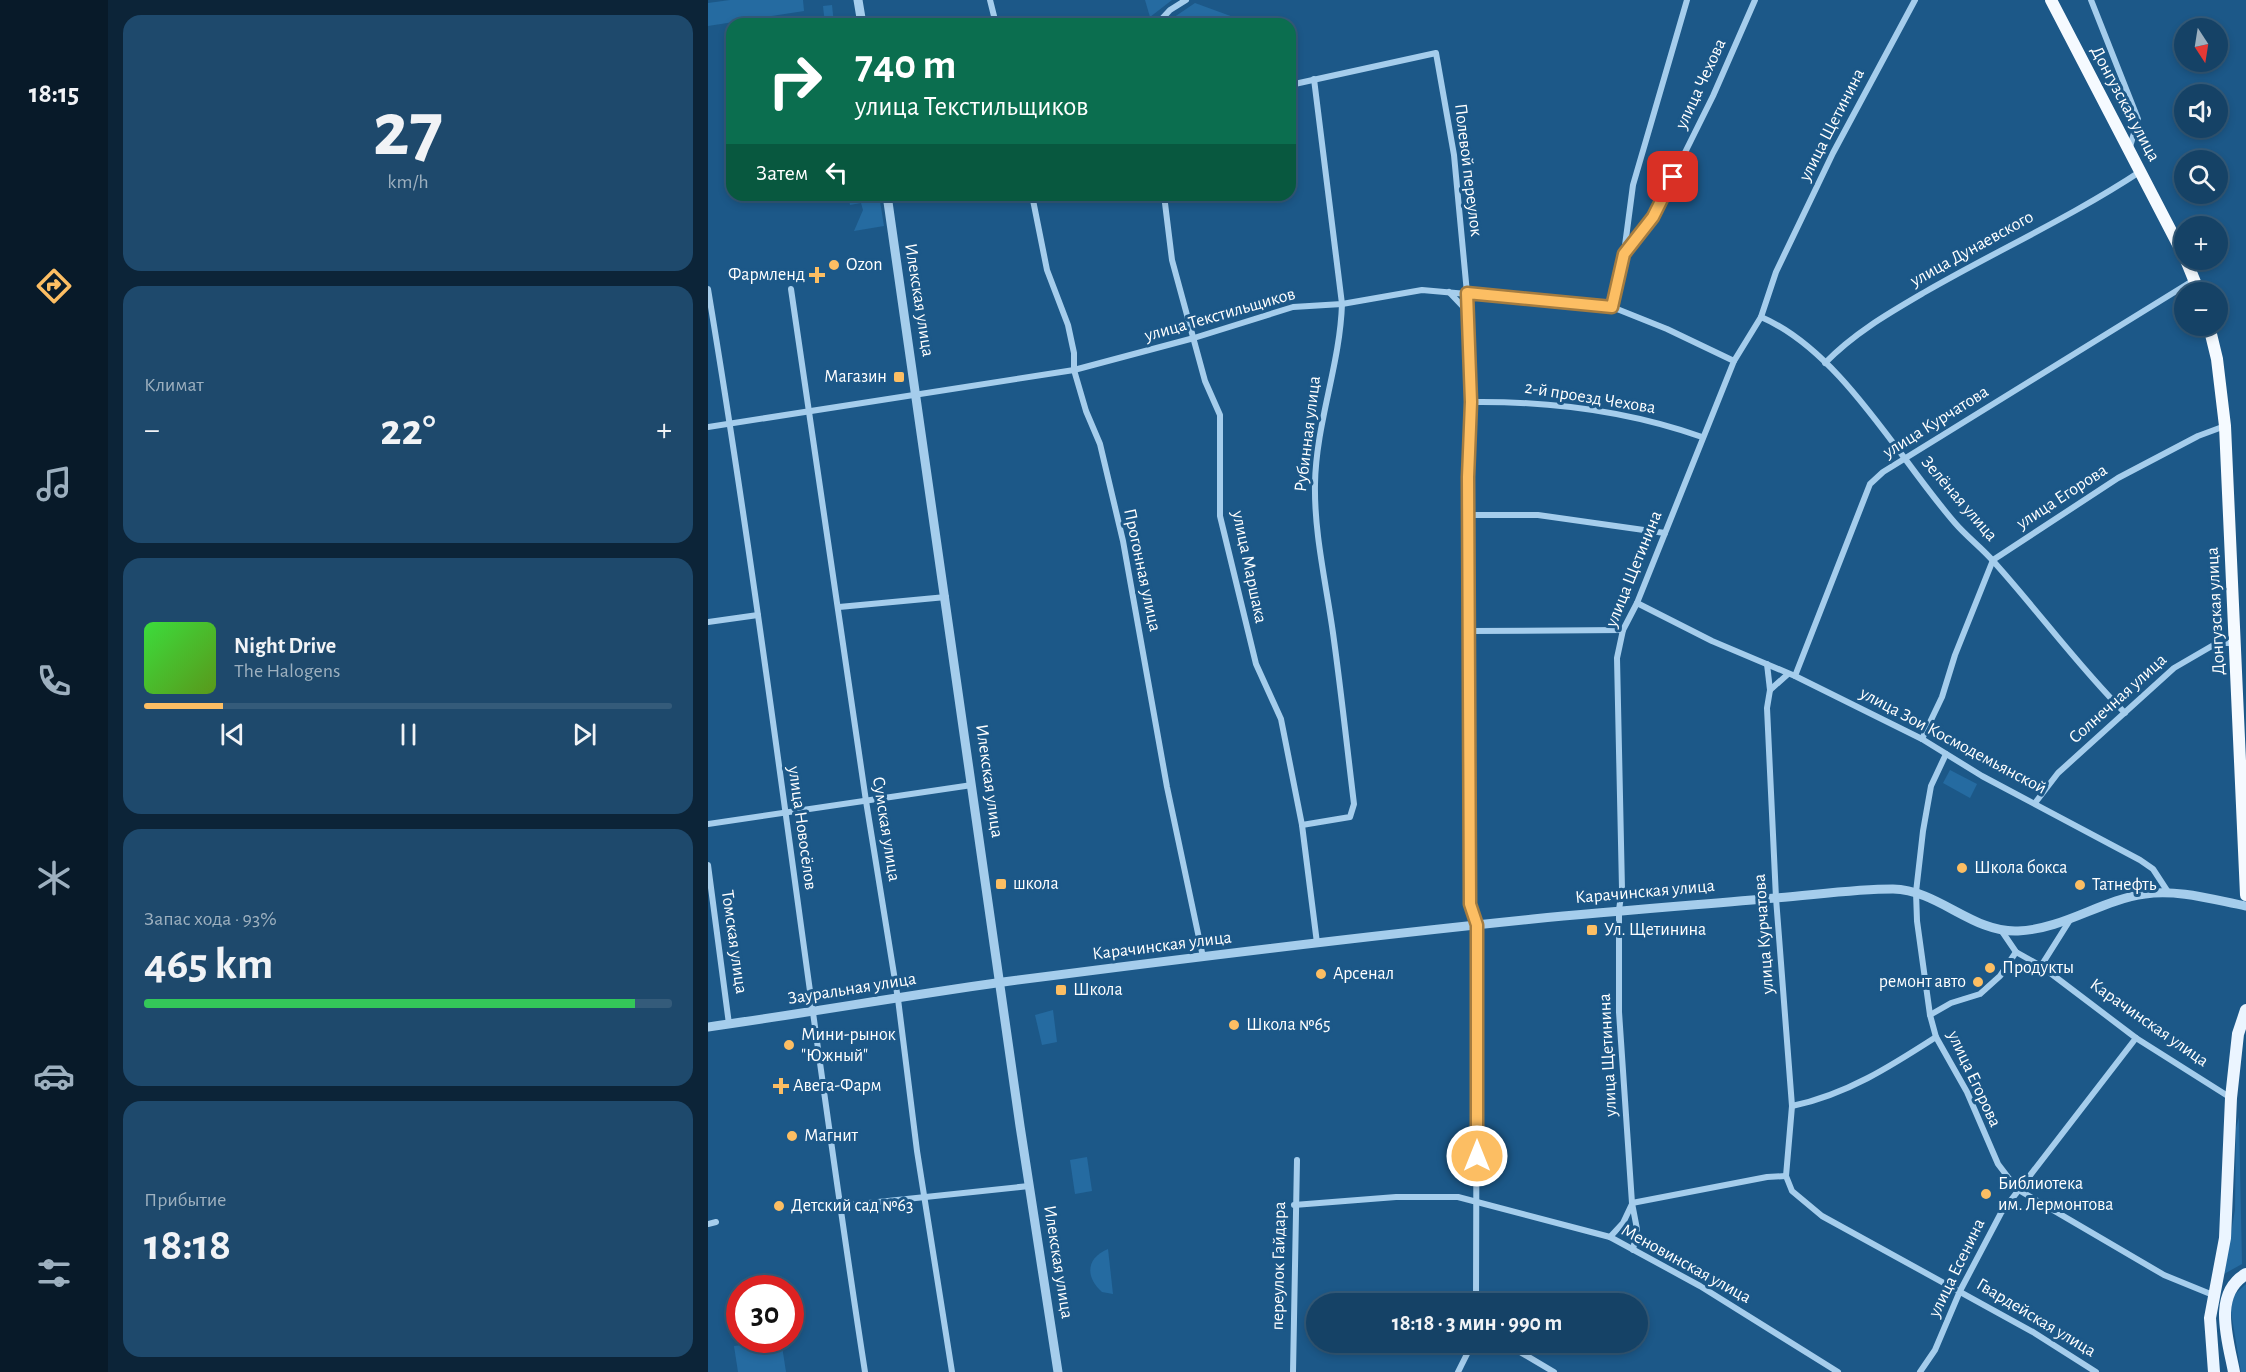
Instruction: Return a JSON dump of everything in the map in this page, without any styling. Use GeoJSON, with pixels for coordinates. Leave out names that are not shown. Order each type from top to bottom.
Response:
{"type":"FeatureCollection","features":[{"type":"Feature","properties":{"kind":"highway","name":"Донгузская улица"},"geometry":{"type":"LineString","coordinates":[[2051,0],[2174,236]]}},
{"type":"Feature","properties":{"kind":"highway","name":"Донгузская улица"},"geometry":{"type":"LineString","coordinates":[[2190,270],[2194,280]]}},
{"type":"Feature","properties":{"kind":"highway","name":"Донгузская улица"},"geometry":{"type":"LineString","coordinates":[[2211,336],[2217,359],[2225,426],[2246,895]]}},
{"type":"Feature","properties":{"kind":"main road"},"geometry":{"type":"LineString","coordinates":[[2214,1372],[2210,1318],[2228,1210],[2231,1098],[2238,1034],[2246,1010]]}},
{"type":"Feature","properties":{"kind":"main road"},"geometry":{"type":"LineString","coordinates":[[2234,1372],[2226,1331],[2225,1303],[2231,1287],[2246,1274]]}},
{"type":"Feature","properties":{"kind":"street"},"geometry":{"type":"LineString","coordinates":[[858,0],[861,18]]}},
{"type":"Feature","properties":{"kind":"street"},"geometry":{"type":"LineString","coordinates":[[990,0],[994,18]]}},
{"type":"Feature","properties":{"kind":"street"},"geometry":{"type":"LineString","coordinates":[[1163,18],[1170,10],[1186,0]]}},
{"type":"Feature","properties":{"kind":"street"},"geometry":{"type":"LineString","coordinates":[[1624,254],[1633,185],[1687,0]]}},
{"type":"Feature","properties":{"kind":"street","name":"улица Чехова"},"geometry":{"type":"LineString","coordinates":[[1612,307],[1624,254],[1653,217],[1713,96],[1755,0]]}},
{"type":"Feature","properties":{"kind":"street","name":"улица Щетинина"},"geometry":{"type":"LineString","coordinates":[[1633,1250],[1637,1229],[1632,1203],[1619,1012],[1619,910],[1622,889],[1617,658],[1623,630],[1637,603],[1734,361],[1761,316],[1776,272],[1833,153],[1915,0]]}},
{"type":"Feature","properties":{"kind":"street"},"geometry":{"type":"LineString","coordinates":[[2091,0],[2138,119],[2129,149]]}},
{"type":"Feature","properties":{"kind":"street","name":"Полевой переулок"},"geometry":{"type":"LineString","coordinates":[[1314,79],[1436,53],[1454,155],[1467,293]]}},
{"type":"Feature","properties":{"kind":"street"},"geometry":{"type":"LineString","coordinates":[[1296,84],[1314,79]]}},
{"type":"Feature","properties":{"kind":"street","name":"Рубинная улица"},"geometry":{"type":"LineString","coordinates":[[1302,825],[1350,817],[1354,804],[1315,513],[1319,443],[1331,373],[1341,336],[1342,304],[1314,79]]}},
{"type":"Feature","properties":{"kind":"street","name":"улица Дунаевского"},"geometry":{"type":"LineString","coordinates":[[1825,363],[1845,343],[1872,323],[1977,262],[2116,188],[2141,171]]}},
{"type":"Feature","properties":{"kind":"street","name":"Илекская улица"},"geometry":{"type":"LineString","coordinates":[[888,201],[918,396],[1029,1186],[1058,1372]]}},
{"type":"Feature","properties":{"kind":"street","name":"Прогонная улица"},"geometry":{"type":"LineString","coordinates":[[1033,201],[1047,270],[1068,325],[1074,353],[1074,370],[1086,411],[1100,444],[1123,541],[1167,786],[1203,957]]}},
{"type":"Feature","properties":{"kind":"street","name":"улица Маршака"},"geometry":{"type":"LineString","coordinates":[[1165,201],[1172,260],[1205,381],[1220,415],[1220,516],[1256,664],[1281,719],[1302,825],[1317,943]]}},
{"type":"Feature","properties":{"kind":"street","name":"улица Курчатова"},"geometry":{"type":"LineString","coordinates":[[1796,676],[1870,484],[1883,472],[1906,460],[2194,280]]}},
{"type":"Feature","properties":{"kind":"street","name":"улица Новосёлов"},"geometry":{"type":"LineString","coordinates":[[708,289],[758,615],[783,812],[865,1372]]}},
{"type":"Feature","properties":{"kind":"street","name":"Сумская улица"},"geometry":{"type":"LineString","coordinates":[[791,289],[952,1372]]}},
{"type":"Feature","properties":{"kind":"street","name":"улица Текстильщиков"},"geometry":{"type":"LineString","coordinates":[[708,428],[1074,370],[1194,338],[1293,307],[1342,304],[1422,290],[1612,307],[1667,329],[1734,361]]}},
{"type":"Feature","properties":{"kind":"street"},"geometry":{"type":"LineString","coordinates":[[1449,292],[1468,312]]}},
{"type":"Feature","properties":{"kind":"street"},"geometry":{"type":"LineString","coordinates":[[1467,293],[1471,402],[1468,477],[1471,631],[1470,904],[1477,925],[1476,1293]]}},
{"type":"Feature","properties":{"kind":"street","name":"Зелёная улица"},"geometry":{"type":"LineString","coordinates":[[1761,316],[1780,325],[1825,363],[1876,417],[1956,524],[1993,560],[2090,678],[2125,713]]}},
{"type":"Feature","properties":{"kind":"street","name":"2-й проезд Чехова"},"geometry":{"type":"LineString","coordinates":[[1471,402],[1514,402],[1569,407],[1639,419],[1702,437]]}},
{"type":"Feature","properties":{"kind":"street","name":"улица Егорова"},"geometry":{"type":"LineString","coordinates":[[1993,560],[2118,478],[2198,436],[2225,426]]}},
{"type":"Feature","properties":{"kind":"street"},"geometry":{"type":"LineString","coordinates":[[1470,515],[1538,515],[1665,533]]}},
{"type":"Feature","properties":{"kind":"street"},"geometry":{"type":"LineString","coordinates":[[1922,739],[1942,697],[1955,655],[1993,560]]}},
{"type":"Feature","properties":{"kind":"street"},"geometry":{"type":"LineString","coordinates":[[839,607],[946,597]]}},
{"type":"Feature","properties":{"kind":"street","name":"улица Зои Космодемьянской"},"geometry":{"type":"LineString","coordinates":[[1637,603],[1712,642],[1796,676],[1922,739],[2146,864],[2160,878],[2168,892]]}},
{"type":"Feature","properties":{"kind":"street"},"geometry":{"type":"LineString","coordinates":[[708,622],[758,615]]}},
{"type":"Feature","properties":{"kind":"street"},"geometry":{"type":"LineString","coordinates":[[1471,631],[1623,630]]}},
{"type":"Feature","properties":{"kind":"street","name":"Солнечная улица"},"geometry":{"type":"LineString","coordinates":[[2035,803],[2058,772],[2174,668],[2195,653],[2217,643],[2236,643]]}},
{"type":"Feature","properties":{"kind":"street","name":"улица Курчатова"},"geometry":{"type":"LineString","coordinates":[[1767,664],[1770,690],[1767,708],[1776,898],[1792,1106],[1786,1176]]}},
{"type":"Feature","properties":{"kind":"street"},"geometry":{"type":"LineString","coordinates":[[1770,690],[1788,674]]}},
{"type":"Feature","properties":{"kind":"street","name":"улица Егорова"},"geometry":{"type":"LineString","coordinates":[[1946,754],[1931,786],[1916,892],[1917,921],[1930,1015],[1936,1037],[1967,1092],[1998,1164],[2017,1189],[2164,1275],[2213,1295]]}},
{"type":"Feature","properties":{"kind":"street"},"geometry":{"type":"LineString","coordinates":[[708,824],[972,785]]}},
{"type":"Feature","properties":{"kind":"street","name":"Томская улица"},"geometry":{"type":"LineString","coordinates":[[708,865],[729,1024]]}},
{"type":"Feature","properties":{"kind":"street","name":"Карачинская улица"},"geometry":{"type":"LineString","coordinates":[[1000,983],[1317,943],[1619,910],[1885,890],[1916,892],[1976,921],[2001,930],[2016,952],[2041,966],[2136,1038],[2231,1098]]}},
{"type":"Feature","properties":{"kind":"street"},"geometry":{"type":"LineString","coordinates":[[2001,930],[2038,928],[2070,920],[2133,896],[2168,892],[2246,906]]}},
{"type":"Feature","properties":{"kind":"street"},"geometry":{"type":"LineString","coordinates":[[2041,966],[2070,920]]}},
{"type":"Feature","properties":{"kind":"street"},"geometry":{"type":"LineString","coordinates":[[1930,1015],[1951,1003],[1980,994],[2000,976],[2016,952]]}},
{"type":"Feature","properties":{"kind":"street","name":"Зауральная улица"},"geometry":{"type":"LineString","coordinates":[[708,1027],[1000,983]]}},
{"type":"Feature","properties":{"kind":"street"},"geometry":{"type":"LineString","coordinates":[[1792,1106],[1813,1102],[1864,1082],[1936,1037]]}},
{"type":"Feature","properties":{"kind":"street","name":"улица Есенина"},"geometry":{"type":"LineString","coordinates":[[1920,1372],[1935,1350],[1960,1290],[2001,1213],[2017,1189],[2038,1167],[2136,1038]]}},
{"type":"Feature","properties":{"kind":"street","name":"переулок Гайдара"},"geometry":{"type":"LineString","coordinates":[[1293,1372],[1294,1205],[1297,1160]]}},
{"type":"Feature","properties":{"kind":"street"},"geometry":{"type":"LineString","coordinates":[[1610,1237],[1623,1223],[1632,1203],[1767,1177],[1786,1176]]}},
{"type":"Feature","properties":{"kind":"street","name":"Гвардейская улица"},"geometry":{"type":"LineString","coordinates":[[1786,1176],[1792,1191],[1822,1216],[1960,1290],[2096,1372]]}},
{"type":"Feature","properties":{"kind":"street"},"geometry":{"type":"LineString","coordinates":[[840,1206],[1029,1186]]}},
{"type":"Feature","properties":{"kind":"street","name":"Меновинская улица"},"geometry":{"type":"LineString","coordinates":[[1294,1205],[1396,1197],[1458,1197],[1610,1237],[1700,1286],[1838,1372]]}},
{"type":"Feature","properties":{"kind":"street"},"geometry":{"type":"LineString","coordinates":[[708,1224],[716,1222]]}},
{"type":"Feature","properties":{"kind":"street"},"geometry":{"type":"LineString","coordinates":[[1458,1372],[1468,1353]]}},
{"type":"Feature","properties":{"kind":"street"},"geometry":{"type":"LineString","coordinates":[[1521,1353],[1554,1372]]}},
{"type":"Feature","properties":{"kind":"shaded area"},"geometry":{"type":"Polygon","coordinates":[[[730,0],[803,0],[804,11],[759,18],[726,18],[726,23],[708,26],[708,3],[730,0]]]}},
{"type":"Feature","properties":{"kind":"shaded area"},"geometry":{"type":"Polygon","coordinates":[[[1145,0],[1172,0],[1150,17],[1145,0]]]}},
{"type":"Feature","properties":{"kind":"shaded area"},"geometry":{"type":"Polygon","coordinates":[[[1195,3],[1237,18],[1173,18],[1195,3]]]}},
{"type":"Feature","properties":{"kind":"shaded area"},"geometry":{"type":"Polygon","coordinates":[[[832,5],[833,18],[824,18],[823,6],[832,5]]]}},
{"type":"Feature","properties":{"kind":"shaded area"},"geometry":{"type":"Polygon","coordinates":[[[849,201],[880,201],[884,226],[854,231],[863,210],[861,203],[850,205],[849,201]]]}},
{"type":"Feature","properties":{"kind":"shaded area"},"geometry":{"type":"Polygon","coordinates":[[[1950,770],[1977,784],[1970,798],[1943,783],[1950,770]]]}},
{"type":"Feature","properties":{"kind":"shaded area"},"geometry":{"type":"Polygon","coordinates":[[[1053,1010],[1057,1042],[1042,1045],[1035,1015],[1053,1010]]]}},
{"type":"Feature","properties":{"kind":"shaded area"},"geometry":{"type":"Polygon","coordinates":[[[2239,1117],[2242,1264],[2224,1274],[2235,1210],[2236,1128],[2239,1117]]]}},
{"type":"Feature","properties":{"kind":"shaded area"},"geometry":{"type":"Polygon","coordinates":[[[1087,1157],[1092,1191],[1075,1194],[1070,1160],[1087,1157]]]}},
{"type":"Feature","properties":{"kind":"shaded area"},"geometry":{"type":"Polygon","coordinates":[[[1108,1249],[1113,1294],[1102,1292],[1096,1286],[1090,1268],[1095,1257],[1108,1249]]]}},
{"type":"Feature","properties":{"kind":"shaded area"},"geometry":{"type":"Polygon","coordinates":[[[2246,1284],[2246,1372],[2241,1372],[2231,1312],[2232,1297],[2246,1284]]]}},
{"type":"Feature","properties":{"kind":"shaded area"},"geometry":{"type":"Polygon","coordinates":[[[735,1353],[783,1353],[786,1372],[738,1372],[735,1353]]]}},
{"type":"Feature","properties":{"kind":"place","name":"Ozon"},"geometry":{"type":"Point","coordinates":[834,265]}},
{"type":"Feature","properties":{"kind":"place","name":"Фармленд"},"geometry":{"type":"Point","coordinates":[817,275]}},
{"type":"Feature","properties":{"kind":"place","name":"Магазин"},"geometry":{"type":"Point","coordinates":[899,377]}},
{"type":"Feature","properties":{"kind":"place","name":"Школа бокса"},"geometry":{"type":"Point","coordinates":[1962,868]}},
{"type":"Feature","properties":{"kind":"place","name":"школа"},"geometry":{"type":"Point","coordinates":[1001,884]}},
{"type":"Feature","properties":{"kind":"place","name":"Татнефть"},"geometry":{"type":"Point","coordinates":[2080,885]}},
{"type":"Feature","properties":{"kind":"place","name":"Ул. Щетинина"},"geometry":{"type":"Point","coordinates":[1592,930]}},
{"type":"Feature","properties":{"kind":"place","name":"Продукты"},"geometry":{"type":"Point","coordinates":[1990,968]}},
{"type":"Feature","properties":{"kind":"place","name":"Арсенал"},"geometry":{"type":"Point","coordinates":[1321,974]}},
{"type":"Feature","properties":{"kind":"place","name":"ремонт авто"},"geometry":{"type":"Point","coordinates":[1978,982]}},
{"type":"Feature","properties":{"kind":"place","name":"Школа"},"geometry":{"type":"Point","coordinates":[1061,990]}},
{"type":"Feature","properties":{"kind":"place","name":"Школа №65"},"geometry":{"type":"Point","coordinates":[1234,1025]}},
{"type":"Feature","properties":{"kind":"place","name":"Мини-рынок \"Южный\""},"geometry":{"type":"Point","coordinates":[789,1045]}},
{"type":"Feature","properties":{"kind":"place","name":"Авега-Фарм"},"geometry":{"type":"Point","coordinates":[781,1086]}},
{"type":"Feature","properties":{"kind":"place","name":"Магнит"},"geometry":{"type":"Point","coordinates":[792,1136]}},
{"type":"Feature","properties":{"kind":"place","name":"Библиотека им. Лермонтова"},"geometry":{"type":"Point","coordinates":[1986,1194]}},
{"type":"Feature","properties":{"kind":"place","name":"Детский сад №63"},"geometry":{"type":"Point","coordinates":[779,1206]}},
{"type":"Feature","properties":{"kind":"route"},"geometry":{"type":"LineString","coordinates":[[1477,1156],[1477,925],[1470,904],[1470,515],[1468,477],[1471,402],[1467,293],[1612,307],[1624,254],[1640,237],[1653,217],[1673,177]]}}]}
